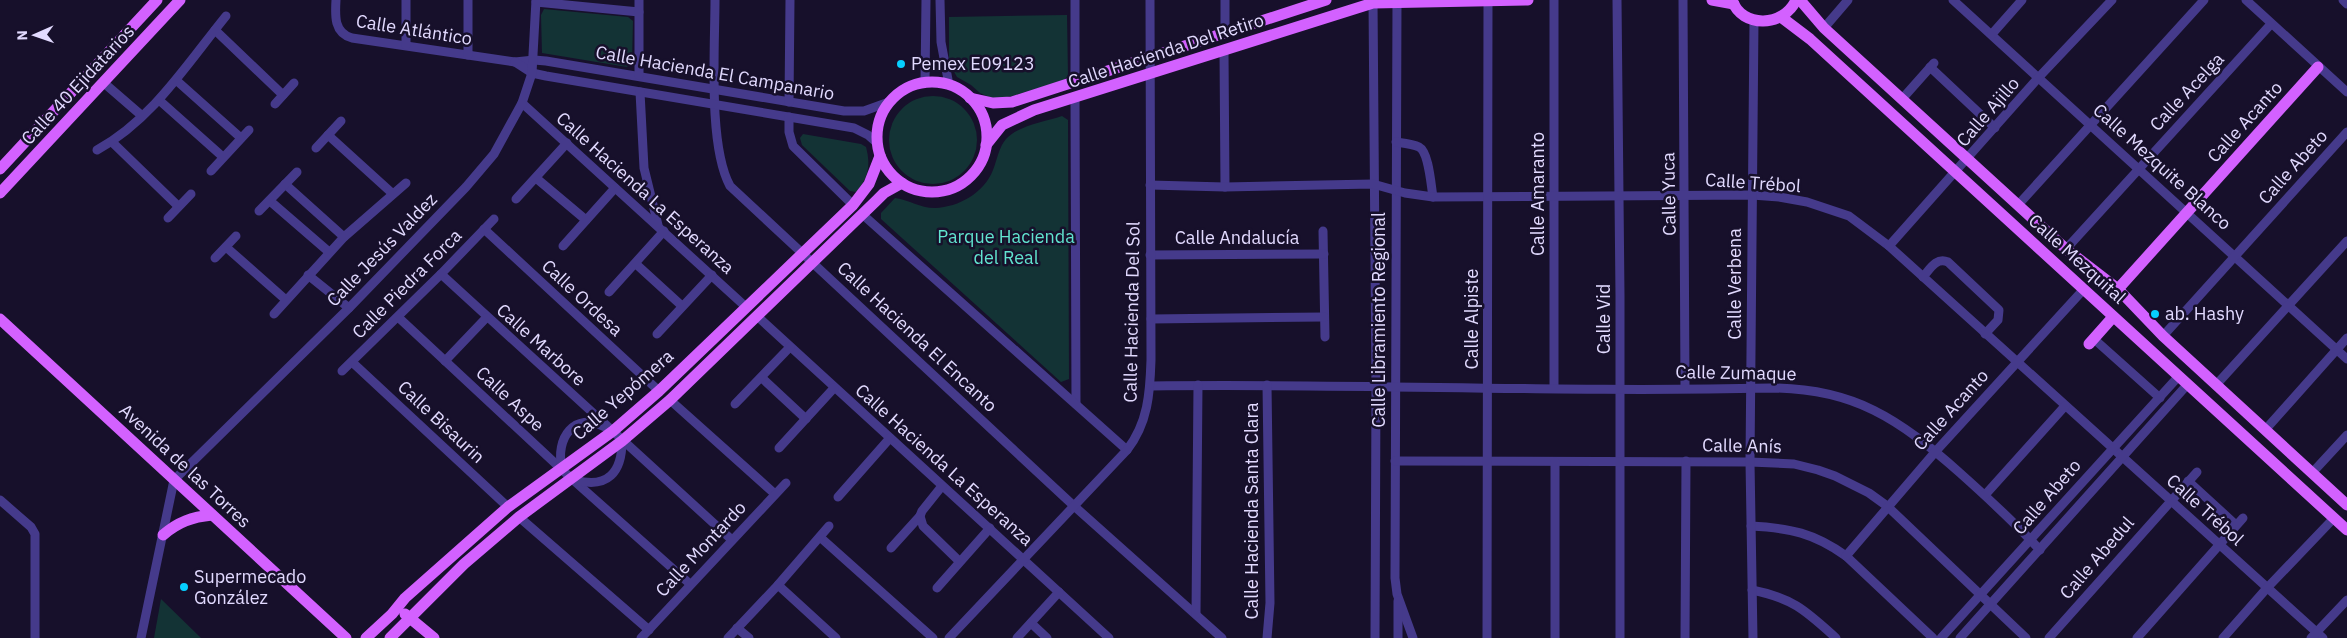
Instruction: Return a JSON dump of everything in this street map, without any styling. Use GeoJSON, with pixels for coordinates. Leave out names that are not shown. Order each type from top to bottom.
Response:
{"type":"FeatureCollection","features":[{"type":"Feature","properties":{"kind":"main road","name":"Calle 40 Ejidatarios"},"geometry":{"type":"LineString","coordinates":[[0,169],[157,0]]}},
{"type":"Feature","properties":{"kind":"main road","name":"Calle 40 Ejidatarios"},"geometry":{"type":"LineString","coordinates":[[0,193],[104,84],[180,0]]}},
{"type":"Feature","properties":{"kind":"main road","name":"Calle Hacienda Del Retiro"},"geometry":{"type":"LineString","coordinates":[[970,98],[993,103],[1012,102],[1326,0]]}},
{"type":"Feature","properties":{"kind":"main road"},"geometry":{"type":"LineString","coordinates":[[1397,1],[1528,0]]}},
{"type":"Feature","properties":{"kind":"main road"},"geometry":{"type":"LineString","coordinates":[[1712,0],[1733,2],[1746,17],[1754,20],[1772,21],[1788,12],[1796,0]]}},
{"type":"Feature","properties":{"kind":"main road","name":"Calle Mezquital"},"geometry":{"type":"LineString","coordinates":[[1800,0],[1824,28],[2066,249],[2118,289],[2163,336],[2347,505]]}},
{"type":"Feature","properties":{"kind":"main road","name":"Calle Hacienda Del Retiro"},"geometry":{"type":"LineString","coordinates":[[986,145],[1002,125],[1012,119],[1224,52],[1373,2],[1397,1]]}},
{"type":"Feature","properties":{"kind":"main road","name":"Calle Mezquital"},"geometry":{"type":"LineString","coordinates":[[1780,18],[1810,39],[2347,530]]}},
{"type":"Feature","properties":{"kind":"main road","name":"Calle Acanto"},"geometry":{"type":"LineString","coordinates":[[2118,289],[2318,67]]}},
{"type":"Feature","properties":{"kind":"main road"},"geometry":{"type":"LineString","coordinates":[[925,82],[949,85],[970,98],[984,120],[986,145],[982,158],[976,170],[966,180],[942,191],[928,192],[902,184],[886,167],[880,156],[877,143],[877,128],[881,114],[899,92],[912,85],[925,82]]}},
{"type":"Feature","properties":{"kind":"main road","name":"Calle Yepómera"},"geometry":{"type":"LineString","coordinates":[[366,638],[406,598],[508,507],[613,431],[659,391],[852,205],[869,184],[880,156]]}},
{"type":"Feature","properties":{"kind":"main road","name":"Calle Yepómera"},"geometry":{"type":"LineString","coordinates":[[390,638],[464,564],[519,517],[622,441],[670,400],[884,193],[902,184]]}},
{"type":"Feature","properties":{"kind":"main road"},"geometry":{"type":"LineString","coordinates":[[2092,341],[2113,316]]}},
{"type":"Feature","properties":{"kind":"main road","name":"Avenida de las Torres"},"geometry":{"type":"LineString","coordinates":[[0,319],[346,638]]}},
{"type":"Feature","properties":{"kind":"main road"},"geometry":{"type":"LineString","coordinates":[[163,536],[180,522],[212,515]]}},
{"type":"Feature","properties":{"kind":"main road"},"geometry":{"type":"LineString","coordinates":[[392,614],[402,614],[410,617],[434,638]]}},
{"type":"Feature","properties":{"kind":"street","name":"Calle Atlántico"},"geometry":{"type":"LineString","coordinates":[[336,0],[337,23],[343,34],[352,38],[515,62],[534,60]]}},
{"type":"Feature","properties":{"kind":"street"},"geometry":{"type":"LineString","coordinates":[[406,0],[406,45]]}},
{"type":"Feature","properties":{"kind":"street"},"geometry":{"type":"LineString","coordinates":[[468,0],[468,55]]}},
{"type":"Feature","properties":{"kind":"street"},"geometry":{"type":"LineString","coordinates":[[639,0],[639,75]]}},
{"type":"Feature","properties":{"kind":"street","name":"Calle Hacienda El Encanto"},"geometry":{"type":"LineString","coordinates":[[715,0],[715,88],[720,158],[724,174],[730,186],[1074,506],[1222,638]]}},
{"type":"Feature","properties":{"kind":"street"},"geometry":{"type":"LineString","coordinates":[[789,102],[790,0]]}},
{"type":"Feature","properties":{"kind":"street"},"geometry":{"type":"LineString","coordinates":[[925,82],[926,0]]}},
{"type":"Feature","properties":{"kind":"street"},"geometry":{"type":"LineString","coordinates":[[940,0],[941,42],[949,85]]}},
{"type":"Feature","properties":{"kind":"street"},"geometry":{"type":"LineString","coordinates":[[1075,0],[1075,83]]}},
{"type":"Feature","properties":{"kind":"street","name":"Calle Hacienda Del Sol"},"geometry":{"type":"LineString","coordinates":[[949,638],[1127,450],[1136,438],[1142,425],[1151,386],[1150,0]]}},
{"type":"Feature","properties":{"kind":"street"},"geometry":{"type":"LineString","coordinates":[[1225,0],[1225,34]]}},
{"type":"Feature","properties":{"kind":"street","name":"Calle Alpiste"},"geometry":{"type":"LineString","coordinates":[[1487,638],[1488,0]]}},
{"type":"Feature","properties":{"kind":"street","name":"Calle Amaranto"},"geometry":{"type":"LineString","coordinates":[[1554,0],[1554,388]]}},
{"type":"Feature","properties":{"kind":"street","name":"Calle Vid"},"geometry":{"type":"LineString","coordinates":[[1617,0],[1620,638]]}},
{"type":"Feature","properties":{"kind":"street","name":"Calle Yuca"},"geometry":{"type":"LineString","coordinates":[[1683,0],[1686,195],[1685,388]]}},
{"type":"Feature","properties":{"kind":"street"},"geometry":{"type":"LineString","coordinates":[[1824,28],[1848,0]]}},
{"type":"Feature","properties":{"kind":"street","name":"Calle Mezquite Blanco"},"geometry":{"type":"LineString","coordinates":[[1953,0],[2187,211],[2347,359]]}},
{"type":"Feature","properties":{"kind":"street"},"geometry":{"type":"LineString","coordinates":[[1992,34],[2022,0]]}},
{"type":"Feature","properties":{"kind":"street","name":"Calle Ajillo"},"geometry":{"type":"LineString","coordinates":[[1889,246],[1968,160],[2039,78],[2112,0]]}},
{"type":"Feature","properties":{"kind":"street"},"geometry":{"type":"LineString","coordinates":[[2018,205],[2204,0]]}},
{"type":"Feature","properties":{"kind":"street"},"geometry":{"type":"LineString","coordinates":[[2246,0],[2347,92]]}},
{"type":"Feature","properties":{"kind":"street"},"geometry":{"type":"LineString","coordinates":[[2343,0],[2347,4]]}},
{"type":"Feature","properties":{"kind":"street"},"geometry":{"type":"LineString","coordinates":[[536,1],[639,12]]}},
{"type":"Feature","properties":{"kind":"street","name":"Calle Jesús Valdez"},"geometry":{"type":"LineString","coordinates":[[174,480],[349,308],[494,154],[522,103],[532,73],[536,1]]}},
{"type":"Feature","properties":{"kind":"street","name":"Calle Libramiento Regional"},"geometry":{"type":"LineString","coordinates":[[1397,1],[1395,578],[1397,594],[1413,638]]}},
{"type":"Feature","properties":{"kind":"street","name":"Calle Libramiento Regional"},"geometry":{"type":"LineString","coordinates":[[1373,2],[1376,388],[1375,638]]}},
{"type":"Feature","properties":{"kind":"street"},"geometry":{"type":"LineString","coordinates":[[97,150],[112,142],[158,100],[226,16]]}},
{"type":"Feature","properties":{"kind":"street","name":"Calle Verbena"},"geometry":{"type":"LineString","coordinates":[[1753,638],[1750,388],[1754,20]]}},
{"type":"Feature","properties":{"kind":"street","name":"Calle Acelga"},"geometry":{"type":"LineString","coordinates":[[2066,249],[2271,24]]}},
{"type":"Feature","properties":{"kind":"street"},"geometry":{"type":"LineString","coordinates":[[215,30],[284,95]]}},
{"type":"Feature","properties":{"kind":"street"},"geometry":{"type":"LineString","coordinates":[[1224,52],[1224,187]]}},
{"type":"Feature","properties":{"kind":"street","name":"Calle Hacienda El Campanario"},"geometry":{"type":"LineString","coordinates":[[534,60],[639,75],[855,112],[876,108],[889,102]]}},
{"type":"Feature","properties":{"kind":"street","name":"Calle Atlántico"},"geometry":{"type":"LineString","coordinates":[[515,62],[532,73]]}},
{"type":"Feature","properties":{"kind":"street"},"geometry":{"type":"LineString","coordinates":[[1902,99],[1932,65],[1995,128]]}},
{"type":"Feature","properties":{"kind":"street","name":"Calle Hacienda El Campanario"},"geometry":{"type":"LineString","coordinates":[[532,73],[854,128],[868,135],[877,143]]}},
{"type":"Feature","properties":{"kind":"street"},"geometry":{"type":"LineString","coordinates":[[176,80],[241,138]]}},
{"type":"Feature","properties":{"kind":"street"},"geometry":{"type":"LineString","coordinates":[[275,104],[294,83]]}},
{"type":"Feature","properties":{"kind":"street"},"geometry":{"type":"LineString","coordinates":[[104,84],[141,116]]}},
{"type":"Feature","properties":{"kind":"street"},"geometry":{"type":"LineString","coordinates":[[609,292],[636,264],[661,228],[642,154],[640,92]]}},
{"type":"Feature","properties":{"kind":"street"},"geometry":{"type":"LineString","coordinates":[[1075,98],[1076,404]]}},
{"type":"Feature","properties":{"kind":"street"},"geometry":{"type":"LineString","coordinates":[[158,100],[223,157]]}},
{"type":"Feature","properties":{"kind":"street","name":"Calle Hacienda La Esperanza"},"geometry":{"type":"LineString","coordinates":[[522,103],[746,307]]}},
{"type":"Feature","properties":{"kind":"street"},"geometry":{"type":"LineString","coordinates":[[789,117],[789,132],[793,146],[852,205]]}},
{"type":"Feature","properties":{"kind":"street"},"geometry":{"type":"LineString","coordinates":[[316,148],[341,121]]}},
{"type":"Feature","properties":{"kind":"street"},"geometry":{"type":"LineString","coordinates":[[211,172],[250,130]]}},
{"type":"Feature","properties":{"kind":"street","name":"Calle Abeto"},"geometry":{"type":"LineString","coordinates":[[2163,336],[2347,132]]}},
{"type":"Feature","properties":{"kind":"street"},"geometry":{"type":"LineString","coordinates":[[328,135],[393,194]]}},
{"type":"Feature","properties":{"kind":"street"},"geometry":{"type":"LineString","coordinates":[[112,142],[178,206]]}},
{"type":"Feature","properties":{"kind":"street"},"geometry":{"type":"LineString","coordinates":[[1396,142],[1418,146],[1423,150],[1433,197]]}},
{"type":"Feature","properties":{"kind":"street"},"geometry":{"type":"LineString","coordinates":[[516,199],[567,143]]}},
{"type":"Feature","properties":{"kind":"street"},"geometry":{"type":"LineString","coordinates":[[259,212],[297,172]]}},
{"type":"Feature","properties":{"kind":"street"},"geometry":{"type":"LineString","coordinates":[[536,178],[586,220]]}},
{"type":"Feature","properties":{"kind":"street"},"geometry":{"type":"LineString","coordinates":[[274,314],[344,236],[406,183]]}},
{"type":"Feature","properties":{"kind":"street"},"geometry":{"type":"LineString","coordinates":[[285,184],[344,236]]}},
{"type":"Feature","properties":{"kind":"street","name":"Calle Trébol"},"geometry":{"type":"LineString","coordinates":[[1150,186],[1224,187],[1373,184],[1433,197],[1752,195],[1807,202],[1831,209],[1849,216],[1889,246],[2219,544],[2317,636]]}},
{"type":"Feature","properties":{"kind":"street"},"geometry":{"type":"LineString","coordinates":[[563,246],[615,188]]}},
{"type":"Feature","properties":{"kind":"street"},"geometry":{"type":"LineString","coordinates":[[168,218],[191,194]]}},
{"type":"Feature","properties":{"kind":"street"},"geometry":{"type":"LineString","coordinates":[[270,201],[329,252]]}},
{"type":"Feature","properties":{"kind":"street"},"geometry":{"type":"LineString","coordinates":[[862,214],[1127,450]]}},
{"type":"Feature","properties":{"kind":"street","name":"Calle Piedra Forca"},"geometry":{"type":"LineString","coordinates":[[342,371],[494,219]]}},
{"type":"Feature","properties":{"kind":"street","name":"Calle Ordesa"},"geometry":{"type":"LineString","coordinates":[[484,229],[659,391]]}},
{"type":"Feature","properties":{"kind":"street","name":"Calle Andalucía"},"geometry":{"type":"LineString","coordinates":[[1324,231],[1325,337]]}},
{"type":"Feature","properties":{"kind":"street"},"geometry":{"type":"LineString","coordinates":[[215,258],[236,236]]}},
{"type":"Feature","properties":{"kind":"street"},"geometry":{"type":"LineString","coordinates":[[2216,385],[2347,241]]}},
{"type":"Feature","properties":{"kind":"street"},"geometry":{"type":"LineString","coordinates":[[226,247],[286,300]]}},
{"type":"Feature","properties":{"kind":"street","name":"Calle Andalucía"},"geometry":{"type":"LineString","coordinates":[[1150,255],[1324,254]]}},
{"type":"Feature","properties":{"kind":"street"},"geometry":{"type":"LineString","coordinates":[[1923,277],[1937,262],[1944,260],[1948,262],[1999,310],[1998,320],[1985,334]]}},
{"type":"Feature","properties":{"kind":"street"},"geometry":{"type":"LineString","coordinates":[[636,264],[682,306]]}},
{"type":"Feature","properties":{"kind":"street","name":"Calle Marbore"},"geometry":{"type":"LineString","coordinates":[[441,274],[486,318],[732,540]]}},
{"type":"Feature","properties":{"kind":"street"},"geometry":{"type":"LineString","coordinates":[[308,275],[349,308]]}},
{"type":"Feature","properties":{"kind":"street"},"geometry":{"type":"LineString","coordinates":[[657,334],[712,275]]}},
{"type":"Feature","properties":{"kind":"street","name":"Calle Acanto"},"geometry":{"type":"LineString","coordinates":[[1846,556],[1936,451],[2084,289]]}},
{"type":"Feature","properties":{"kind":"street","name":"Calle Hacienda La Esperanza"},"geometry":{"type":"LineString","coordinates":[[757,316],[1024,559],[1105,637]]}},
{"type":"Feature","properties":{"kind":"street","name":"Calle Aspe"},"geometry":{"type":"LineString","coordinates":[[398,317],[572,479],[690,584]]}},
{"type":"Feature","properties":{"kind":"street"},"geometry":{"type":"LineString","coordinates":[[1151,319],[1324,317]]}},
{"type":"Feature","properties":{"kind":"street"},"geometry":{"type":"LineString","coordinates":[[445,361],[486,318]]}},
{"type":"Feature","properties":{"kind":"street"},"geometry":{"type":"LineString","coordinates":[[2265,430],[2347,338]]}},
{"type":"Feature","properties":{"kind":"street"},"geometry":{"type":"LineString","coordinates":[[2092,341],[2160,398]]}},
{"type":"Feature","properties":{"kind":"street"},"geometry":{"type":"LineString","coordinates":[[735,404],[790,347]]}},
{"type":"Feature","properties":{"kind":"street","name":"Calle Bisaurin"},"geometry":{"type":"LineString","coordinates":[[352,362],[508,507]]}},
{"type":"Feature","properties":{"kind":"street"},"geometry":{"type":"LineString","coordinates":[[762,378],[806,418]]}},
{"type":"Feature","properties":{"kind":"street","name":"Calle Abeto"},"geometry":{"type":"LineString","coordinates":[[1941,638],[2031,541],[2111,448],[2160,398],[2182,381]]}},
{"type":"Feature","properties":{"kind":"street","name":"Calle Abeto"},"geometry":{"type":"LineString","coordinates":[[1960,638],[2121,457],[2182,381]]}},
{"type":"Feature","properties":{"kind":"street","name":"Calle Zumaque"},"geometry":{"type":"LineString","coordinates":[[1151,386],[1268,385],[1376,388],[1620,389],[1788,388],[1810,390],[1860,404],[1899,423],[1936,451],[1985,495],[2040,550]]}},
{"type":"Feature","properties":{"kind":"street","name":"Calle Hacienda Santa Clara"},"geometry":{"type":"LineString","coordinates":[[1267,638],[1270,603],[1268,385]]}},
{"type":"Feature","properties":{"kind":"street"},"geometry":{"type":"LineString","coordinates":[[1196,614],[1198,386]]}},
{"type":"Feature","properties":{"kind":"street"},"geometry":{"type":"LineString","coordinates":[[779,448],[834,388]]}},
{"type":"Feature","properties":{"kind":"street"},"geometry":{"type":"LineString","coordinates":[[670,400],[775,494]]}},
{"type":"Feature","properties":{"kind":"street"},"geometry":{"type":"LineString","coordinates":[[1985,495],[2065,406]]}},
{"type":"Feature","properties":{"kind":"street"},"geometry":{"type":"LineString","coordinates":[[562,469],[560,449],[562,439],[570,430],[579,425],[590,423],[600,424],[613,431]]}},
{"type":"Feature","properties":{"kind":"street"},"geometry":{"type":"LineString","coordinates":[[2312,473],[2347,435]]}},
{"type":"Feature","properties":{"kind":"street"},"geometry":{"type":"LineString","coordinates":[[838,497],[890,438]]}},
{"type":"Feature","properties":{"kind":"street"},"geometry":{"type":"LineString","coordinates":[[572,479],[583,482],[600,482],[614,473],[622,455],[622,441]]}},
{"type":"Feature","properties":{"kind":"street","name":"Calle Anís"},"geometry":{"type":"LineString","coordinates":[[1395,461],[1488,463],[1750,462],[1794,464],[1818,470],[1856,485],[1887,506],[2026,638]]}},
{"type":"Feature","properties":{"kind":"street"},"geometry":{"type":"LineString","coordinates":[[1555,462],[1555,638]]}},
{"type":"Feature","properties":{"kind":"street"},"geometry":{"type":"LineString","coordinates":[[1685,638],[1686,462]]}},
{"type":"Feature","properties":{"kind":"street","name":"Calle Abedul"},"geometry":{"type":"LineString","coordinates":[[2048,638],[2169,500],[2197,472]]}},
{"type":"Feature","properties":{"kind":"street"},"geometry":{"type":"LineString","coordinates":[[141,638],[174,480]]}},
{"type":"Feature","properties":{"kind":"street"},"geometry":{"type":"LineString","coordinates":[[2137,638],[2240,521],[2188,481]]}},
{"type":"Feature","properties":{"kind":"street","name":"Calle Montardo"},"geometry":{"type":"LineString","coordinates":[[641,638],[786,482]]}},
{"type":"Feature","properties":{"kind":"street"},"geometry":{"type":"LineString","coordinates":[[892,548],[920,516],[922,510],[942,486]]}},
{"type":"Feature","properties":{"kind":"street"},"geometry":{"type":"LineString","coordinates":[[0,500],[31,527],[35,534],[35,638]]}},
{"type":"Feature","properties":{"kind":"street"},"geometry":{"type":"LineString","coordinates":[[920,516],[923,526],[959,561]]}},
{"type":"Feature","properties":{"kind":"street"},"geometry":{"type":"LineString","coordinates":[[519,517],[649,630]]}},
{"type":"Feature","properties":{"kind":"street"},"geometry":{"type":"LineString","coordinates":[[2223,638],[2267,588],[2334,518]]}},
{"type":"Feature","properties":{"kind":"street"},"geometry":{"type":"LineString","coordinates":[[728,638],[830,526]]}},
{"type":"Feature","properties":{"kind":"street"},"geometry":{"type":"LineString","coordinates":[[1751,526],[1788,528],[1820,539],[1846,556],[1933,638]]}},
{"type":"Feature","properties":{"kind":"street"},"geometry":{"type":"LineString","coordinates":[[937,588],[990,528]]}},
{"type":"Feature","properties":{"kind":"street"},"geometry":{"type":"LineString","coordinates":[[820,538],[933,638]]}},
{"type":"Feature","properties":{"kind":"street"},"geometry":{"type":"LineString","coordinates":[[778,585],[836,638]]}},
{"type":"Feature","properties":{"kind":"street"},"geometry":{"type":"LineString","coordinates":[[1752,590],[1788,600],[1808,613],[1836,638]]}},
{"type":"Feature","properties":{"kind":"street"},"geometry":{"type":"LineString","coordinates":[[1017,638],[1059,592]]}},
{"type":"Feature","properties":{"kind":"street"},"geometry":{"type":"LineString","coordinates":[[1397,594],[1398,638]]}},
{"type":"Feature","properties":{"kind":"street"},"geometry":{"type":"LineString","coordinates":[[2317,636],[2347,600]]}},
{"type":"Feature","properties":{"kind":"street"},"geometry":{"type":"LineString","coordinates":[[1031,623],[1047,638]]}},
{"type":"Feature","properties":{"kind":"street"},"geometry":{"type":"LineString","coordinates":[[738,628],[749,638]]}},
{"type":"Feature","properties":{"kind":"green space"},"geometry":{"type":"Polygon","coordinates":[[[544,9],[628,17],[633,21],[632,62],[627,67],[542,53],[541,15],[544,9]]]}},
{"type":"Feature","properties":{"kind":"green space"},"geometry":{"type":"Polygon","coordinates":[[[1067,15],[1068,76],[1064,80],[1012,96],[994,99],[980,93],[957,77],[949,63],[949,17],[1067,15]]]}},
{"type":"Feature","properties":{"kind":"green space"},"geometry":{"type":"Polygon","coordinates":[[[933,96],[950,99],[958,103],[970,115],[974,123],[977,140],[974,157],[970,165],[958,177],[950,181],[933,184],[916,181],[908,177],[896,165],[892,157],[889,140],[892,123],[896,115],[908,103],[916,99],[933,96]]]}},
{"type":"Feature","properties":{"kind":"green space","name":"Parque Hacienda del Real"},"geometry":{"type":"Polygon","coordinates":[[[1062,116],[1068,120],[1069,379],[1061,382],[881,219],[881,213],[895,198],[924,207],[935,208],[962,202],[984,186],[993,170],[1002,146],[1011,134],[1025,127],[1062,116]]]}},
{"type":"Feature","properties":{"kind":"green space"},"geometry":{"type":"Polygon","coordinates":[[[803,134],[861,144],[866,147],[868,166],[866,177],[856,192],[850,191],[802,145],[800,138],[803,134]]]}},
{"type":"Feature","properties":{"kind":"green space"},"geometry":{"type":"Polygon","coordinates":[[[161,599],[201,638],[154,638],[161,599]]]}},
{"type":"Feature","properties":{"kind":"place","name":"Pemex E09123"},"geometry":{"type":"Point","coordinates":[901,64]}},
{"type":"Feature","properties":{"kind":"place","name":"ab. Hashy"},"geometry":{"type":"Point","coordinates":[2155,314]}},
{"type":"Feature","properties":{"kind":"place","name":"Supermecado González"},"geometry":{"type":"Point","coordinates":[184,587]}}]}
